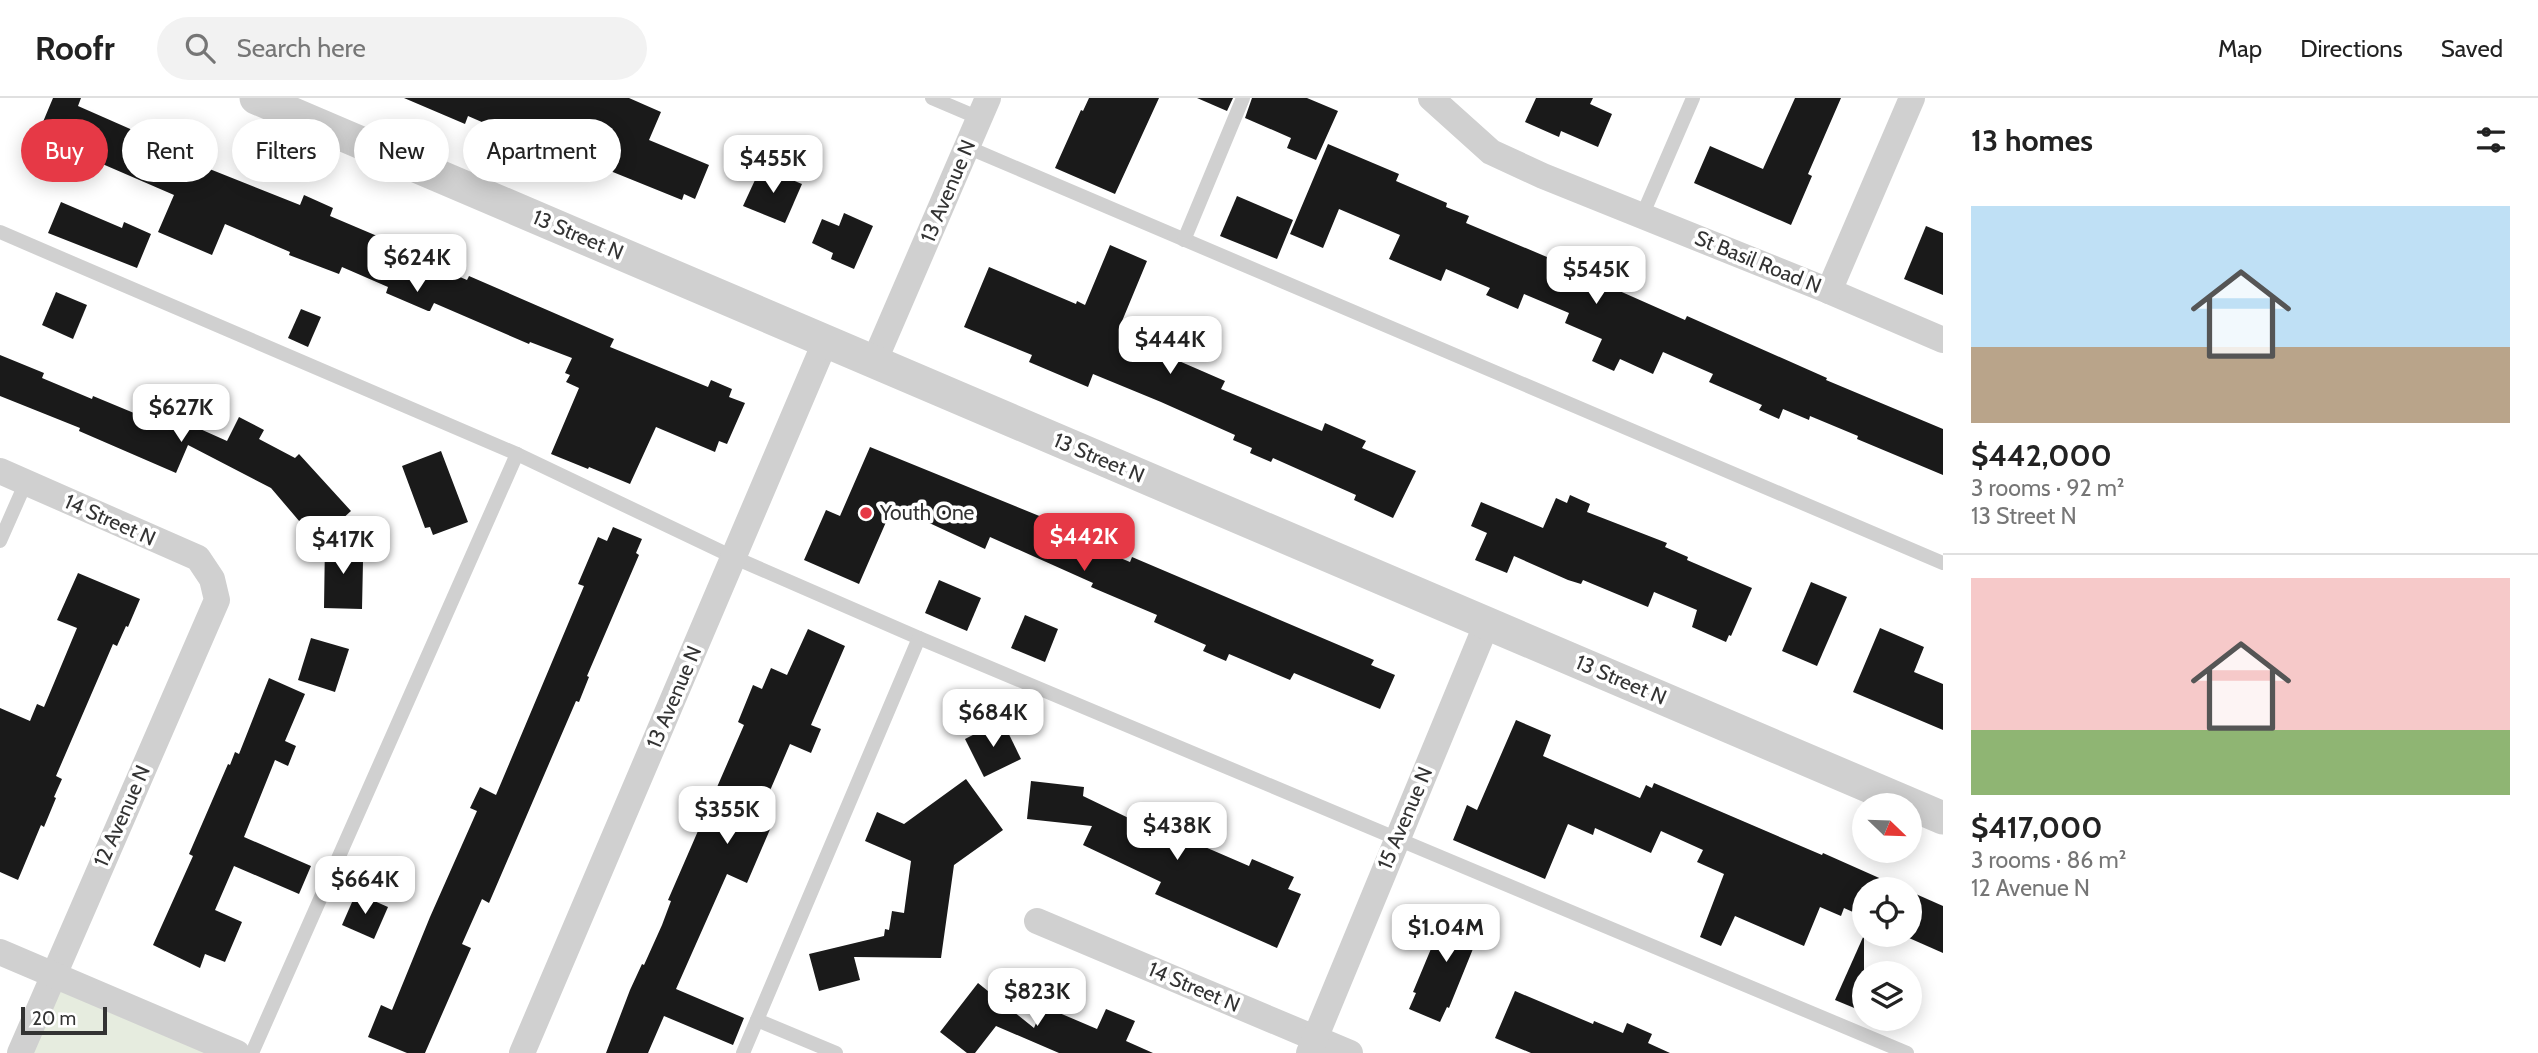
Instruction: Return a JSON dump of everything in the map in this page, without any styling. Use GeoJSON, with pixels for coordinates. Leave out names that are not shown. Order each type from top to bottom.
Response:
{"type":"FeatureCollection","features":[{"type":"Feature","properties":{"kind":"street","name":"13 Street N"},"geometry":{"type":"LineString","coordinates":[[256,98],[1943,818]]}},
{"type":"Feature","properties":{"kind":"street","name":"St Basil Road N"},"geometry":{"type":"LineString","coordinates":[[1431,98],[1459,108],[1491,152],[1542,176],[1829,291],[1943,340]]}},
{"type":"Feature","properties":{"kind":"street"},"geometry":{"type":"LineString","coordinates":[[1829,291],[1912,98]]}},
{"type":"Feature","properties":{"kind":"street","name":"13 Avenue N"},"geometry":{"type":"LineString","coordinates":[[874,362],[984,108]]}},
{"type":"Feature","properties":{"kind":"street","name":"13 Avenue N"},"geometry":{"type":"LineString","coordinates":[[522,1053],[825,340]]}},
{"type":"Feature","properties":{"kind":"street","name":"14 Street N"},"geometry":{"type":"LineString","coordinates":[[0,471],[198,558],[212,579]]}},
{"type":"Feature","properties":{"kind":"street","name":"12 Avenue N"},"geometry":{"type":"LineString","coordinates":[[20,1053],[217,600],[212,579]]}},
{"type":"Feature","properties":{"kind":"street","name":"15 Avenue N"},"geometry":{"type":"LineString","coordinates":[[1312,1045],[1487,623]]}},
{"type":"Feature","properties":{"kind":"street","name":"14 Street N"},"geometry":{"type":"LineString","coordinates":[[1037,920],[1312,1045],[1350,1053]]}},
{"type":"Feature","properties":{"kind":"street"},"geometry":{"type":"LineString","coordinates":[[0,952],[237,1053]]}},
{"type":"Feature","properties":{"kind":"lane"},"geometry":{"type":"LineString","coordinates":[[932,98],[984,108]]}},
{"type":"Feature","properties":{"kind":"lane"},"geometry":{"type":"LineString","coordinates":[[1184,240],[1243,98]]}},
{"type":"Feature","properties":{"kind":"lane"},"geometry":{"type":"LineString","coordinates":[[1642,216],[1693,98]]}},
{"type":"Feature","properties":{"kind":"lane"},"geometry":{"type":"LineString","coordinates":[[967,147],[1942,560]]}},
{"type":"Feature","properties":{"kind":"lane"},"geometry":{"type":"LineString","coordinates":[[0,232],[517,454],[733,557],[919,638],[1908,1053]]}},
{"type":"Feature","properties":{"kind":"lane"},"geometry":{"type":"LineString","coordinates":[[252,1053],[517,454]]}},
{"type":"Feature","properties":{"kind":"lane"},"geometry":{"type":"LineString","coordinates":[[0,541],[26,482]]}},
{"type":"Feature","properties":{"kind":"lane"},"geometry":{"type":"LineString","coordinates":[[743,1053],[919,638]]}},
{"type":"Feature","properties":{"kind":"lane"},"geometry":{"type":"LineString","coordinates":[[757,1020],[836,1053]]}},
{"type":"Feature","properties":{"kind":"shaded area"},"geometry":{"type":"Polygon","coordinates":[[[52,976],[237,1053],[20,1053],[52,976]]]}},
{"type":"Feature","properties":{"kind":"building"},"geometry":{"type":"Polygon","coordinates":[[[53,98],[81,98],[78,106],[108,119],[44,119],[53,98]]]}},
{"type":"Feature","properties":{"kind":"building"},"geometry":{"type":"Polygon","coordinates":[[[404,98],[629,98],[661,112],[649,140],[709,165],[695,199],[684,194],[682,200],[621,175],[621,119],[475,119],[468,116],[463,119],[463,123],[404,98]]]}},
{"type":"Feature","properties":{"kind":"building"},"geometry":{"type":"Polygon","coordinates":[[[1089,98],[1159,98],[1115,194],[1055,168],[1089,98]]]}},
{"type":"Feature","properties":{"kind":"building"},"geometry":{"type":"Polygon","coordinates":[[[1197,98],[1233,98],[1227,111],[1197,98]]]}},
{"type":"Feature","properties":{"kind":"building"},"geometry":{"type":"Polygon","coordinates":[[[1252,98],[1307,98],[1338,111],[1316,160],[1287,148],[1291,138],[1245,118],[1252,98]]]}},
{"type":"Feature","properties":{"kind":"building"},"geometry":{"type":"Polygon","coordinates":[[[1536,98],[1593,98],[1590,104],[1612,114],[1598,147],[1561,131],[1559,137],[1525,122],[1536,98]]]}},
{"type":"Feature","properties":{"kind":"building"},"geometry":{"type":"Polygon","coordinates":[[[1795,98],[1841,98],[1808,174],[1812,176],[1791,225],[1694,183],[1710,146],[1763,169],[1795,98]]]}},
{"type":"Feature","properties":{"kind":"building"},"geometry":{"type":"Polygon","coordinates":[[[108,119],[122,125],[122,172],[108,166],[108,119]]]}},
{"type":"Feature","properties":{"kind":"building"},"geometry":{"type":"Polygon","coordinates":[[[1328,144],[1399,174],[1396,181],[1447,203],[1446,207],[1469,216],[1466,223],[1616,286],[1615,289],[1685,320],[1687,316],[1827,378],[1826,380],[1943,429],[1943,475],[1810,416],[1809,420],[1783,409],[1779,419],[1759,410],[1762,405],[1709,382],[1713,374],[1663,352],[1653,374],[1620,359],[1614,371],[1592,361],[1602,339],[1565,323],[1569,313],[1524,294],[1518,309],[1486,295],[1490,288],[1446,269],[1441,281],[1389,259],[1400,235],[1339,209],[1323,248],[1290,234],[1328,144]]]}},
{"type":"Feature","properties":{"kind":"building"},"geometry":{"type":"Polygon","coordinates":[[[761,167],[802,184],[785,223],[743,206],[761,167]]]}},
{"type":"Feature","properties":{"kind":"building"},"geometry":{"type":"Polygon","coordinates":[[[218,172],[232,178],[232,182],[242,182],[300,205],[304,195],[333,208],[330,216],[429,258],[427,263],[467,280],[469,276],[614,339],[610,347],[708,387],[711,380],[732,389],[729,397],[745,403],[727,444],[719,441],[715,452],[656,427],[630,484],[589,467],[588,469],[551,454],[579,388],[566,382],[570,375],[565,373],[572,358],[530,342],[529,344],[434,303],[428,311],[386,293],[388,287],[342,267],[339,274],[289,255],[290,252],[225,224],[212,255],[158,232],[174,195],[144,182],[218,182],[218,172]]]}},
{"type":"Feature","properties":{"kind":"building"},"geometry":{"type":"Polygon","coordinates":[[[1237,196],[1293,220],[1277,259],[1220,236],[1237,196]]]}},
{"type":"Feature","properties":{"kind":"building"},"geometry":{"type":"Polygon","coordinates":[[[61,202],[122,228],[124,222],[151,234],[137,268],[48,233],[61,202]]]}},
{"type":"Feature","properties":{"kind":"building"},"geometry":{"type":"Polygon","coordinates":[[[844,213],[873,226],[854,269],[831,259],[833,253],[812,243],[822,219],[839,226],[844,213]]]}},
{"type":"Feature","properties":{"kind":"building"},"geometry":{"type":"Polygon","coordinates":[[[1926,226],[1943,233],[1943,295],[1904,279],[1926,226]]]}},
{"type":"Feature","properties":{"kind":"building"},"geometry":{"type":"Polygon","coordinates":[[[1110,245],[1147,261],[1120,326],[1182,354],[1179,361],[1225,381],[1221,389],[1322,431],[1325,423],[1366,441],[1362,448],[1416,471],[1393,518],[1354,500],[1356,495],[1273,458],[1271,462],[1250,453],[1252,448],[1233,440],[1235,435],[1161,402],[1093,374],[1088,387],[1029,362],[1032,355],[964,327],[989,267],[1076,304],[1077,301],[1085,305],[1110,245]]]}},
{"type":"Feature","properties":{"kind":"building"},"geometry":{"type":"Polygon","coordinates":[[[56,292],[87,305],[73,339],[42,325],[56,292]]]}},
{"type":"Feature","properties":{"kind":"building"},"geometry":{"type":"Polygon","coordinates":[[[301,309],[321,317],[308,347],[288,338],[301,309]]]}},
{"type":"Feature","properties":{"kind":"building"},"geometry":{"type":"Polygon","coordinates":[[[0,355],[44,373],[42,378],[92,399],[93,396],[146,418],[151,407],[227,441],[239,417],[264,430],[259,439],[295,458],[299,454],[351,511],[317,542],[271,488],[188,445],[176,473],[79,431],[80,428],[0,396],[0,355]]]}},
{"type":"Feature","properties":{"kind":"building"},"geometry":{"type":"Polygon","coordinates":[[[870,447],[1086,535],[1082,542],[1130,562],[1132,557],[1374,660],[1371,665],[1395,675],[1380,709],[1294,673],[1290,680],[1229,654],[1226,661],[1203,651],[1206,645],[1154,622],[1157,615],[1091,587],[1093,583],[990,537],[985,549],[893,506],[859,584],[804,560],[826,510],[840,516],[870,447]]]}},
{"type":"Feature","properties":{"kind":"building"},"geometry":{"type":"Polygon","coordinates":[[[441,451],[468,522],[433,535],[430,527],[425,528],[402,466],[441,451]]]}},
{"type":"Feature","properties":{"kind":"building"},"geometry":{"type":"Polygon","coordinates":[[[1570,495],[1590,504],[1587,512],[1667,543],[1665,547],[1688,557],[1687,560],[1752,588],[1726,642],[1692,627],[1697,610],[1654,592],[1648,607],[1583,580],[1581,584],[1568,580],[1514,556],[1507,573],[1475,560],[1487,533],[1471,526],[1481,502],[1543,528],[1556,498],[1567,503],[1570,495]]]}},
{"type":"Feature","properties":{"kind":"building"},"geometry":{"type":"Polygon","coordinates":[[[613,527],[642,539],[636,553],[639,555],[587,676],[589,677],[579,702],[576,701],[489,903],[482,899],[462,944],[471,948],[425,1053],[407,1053],[368,1037],[381,1005],[392,1010],[477,811],[470,808],[480,787],[496,795],[584,586],[578,584],[598,537],[607,541],[613,527]]]}},
{"type":"Feature","properties":{"kind":"building"},"geometry":{"type":"Polygon","coordinates":[[[325,540],[355,540],[355,560],[363,561],[362,609],[324,608],[325,540]]]}},
{"type":"Feature","properties":{"kind":"building"},"geometry":{"type":"Polygon","coordinates":[[[78,573],[140,599],[117,646],[113,644],[56,776],[62,779],[54,797],[56,798],[44,827],[41,825],[18,880],[0,872],[0,708],[30,721],[37,704],[44,707],[77,628],[57,620],[78,573]]]}},
{"type":"Feature","properties":{"kind":"building"},"geometry":{"type":"Polygon","coordinates":[[[939,580],[981,598],[967,631],[925,613],[939,580]]]}},
{"type":"Feature","properties":{"kind":"building"},"geometry":{"type":"Polygon","coordinates":[[[1811,582],[1847,597],[1817,666],[1782,651],[1811,582]]]}},
{"type":"Feature","properties":{"kind":"building"},"geometry":{"type":"Polygon","coordinates":[[[1025,615],[1058,629],[1045,662],[1011,648],[1025,615]]]}},
{"type":"Feature","properties":{"kind":"building"},"geometry":{"type":"Polygon","coordinates":[[[1880,628],[1924,647],[1914,672],[1943,684],[1943,730],[1853,692],[1880,628]]]}},
{"type":"Feature","properties":{"kind":"building"},"geometry":{"type":"Polygon","coordinates":[[[808,629],[845,646],[811,725],[821,729],[811,753],[790,744],[757,821],[771,827],[747,883],[727,874],[676,989],[744,1018],[733,1045],[664,1016],[648,1053],[606,1053],[630,990],[662,925],[671,901],[668,900],[744,725],[738,722],[753,685],[762,689],[771,668],[787,675],[808,629]]]}},
{"type":"Feature","properties":{"kind":"building"},"geometry":{"type":"Polygon","coordinates":[[[311,638],[349,649],[335,692],[298,680],[311,638]]]}},
{"type":"Feature","properties":{"kind":"building"},"geometry":{"type":"Polygon","coordinates":[[[269,678],[305,694],[285,741],[296,746],[288,766],[275,760],[244,837],[311,866],[299,894],[234,866],[215,910],[242,922],[225,962],[205,954],[200,968],[153,945],[193,856],[189,854],[228,764],[230,765],[235,752],[239,754],[269,678]]]}},
{"type":"Feature","properties":{"kind":"building"},"geometry":{"type":"Polygon","coordinates":[[[1002,720],[1021,759],[984,777],[965,739],[1002,720]]]}},
{"type":"Feature","properties":{"kind":"building"},"geometry":{"type":"Polygon","coordinates":[[[1516,720],[1551,735],[1543,756],[1640,798],[1646,785],[1652,788],[1654,783],[1877,877],[1852,877],[1852,912],[1844,908],[1841,916],[1820,907],[1804,946],[1735,916],[1721,946],[1700,937],[1724,874],[1697,862],[1703,850],[1661,831],[1651,853],[1595,828],[1593,835],[1568,824],[1545,879],[1453,840],[1467,805],[1477,810],[1516,720]]]}},
{"type":"Feature","properties":{"kind":"building"},"geometry":{"type":"Polygon","coordinates":[[[966,779],[1003,830],[954,865],[941,958],[854,957],[860,980],[819,991],[809,954],[884,936],[885,929],[889,930],[892,911],[904,913],[911,861],[865,841],[877,812],[904,824],[966,779]]]}},
{"type":"Feature","properties":{"kind":"building"},"geometry":{"type":"Polygon","coordinates":[[[1031,781],[1084,787],[1083,796],[1141,824],[1150,805],[1182,821],[1181,824],[1209,836],[1205,847],[1249,866],[1252,859],[1294,877],[1288,889],[1301,894],[1277,948],[1155,894],[1161,882],[1083,845],[1092,826],[1027,819],[1031,781]]]}},
{"type":"Feature","properties":{"kind":"building"},"geometry":{"type":"Polygon","coordinates":[[[356,893],[388,907],[374,939],[342,925],[356,893]]]}},
{"type":"Feature","properties":{"kind":"building"},"geometry":{"type":"Polygon","coordinates":[[[1922,897],[1943,906],[1943,953],[1922,944],[1922,897]]]}},
{"type":"Feature","properties":{"kind":"building"},"geometry":{"type":"Polygon","coordinates":[[[1453,906],[1483,919],[1449,1008],[1447,1007],[1440,1022],[1409,1009],[1416,993],[1413,992],[1443,920],[1447,921],[1453,906]]]}},
{"type":"Feature","properties":{"kind":"building"},"geometry":{"type":"Polygon","coordinates":[[[1859,947],[1864,947],[1864,961],[1852,961],[1859,947]]]}},
{"type":"Feature","properties":{"kind":"building"},"geometry":{"type":"Polygon","coordinates":[[[1852,962],[1852,1007],[1835,1000],[1852,962]]]}},
{"type":"Feature","properties":{"kind":"building"},"geometry":{"type":"Polygon","coordinates":[[[978,983],[1034,1028],[1043,1006],[1097,1029],[1106,1009],[1135,1021],[1126,1041],[1153,1053],[1059,1053],[996,1026],[975,1053],[967,1053],[940,1032],[978,983]]]}},
{"type":"Feature","properties":{"kind":"building"},"geometry":{"type":"Polygon","coordinates":[[[1515,991],[1593,1024],[1594,1021],[1623,1033],[1627,1023],[1652,1034],[1648,1043],[1670,1053],[1531,1053],[1495,1038],[1515,991]]]}},
{"type":"Feature","properties":{"kind":"place","name":"Youth One"},"geometry":{"type":"Point","coordinates":[866,513]}}]}
